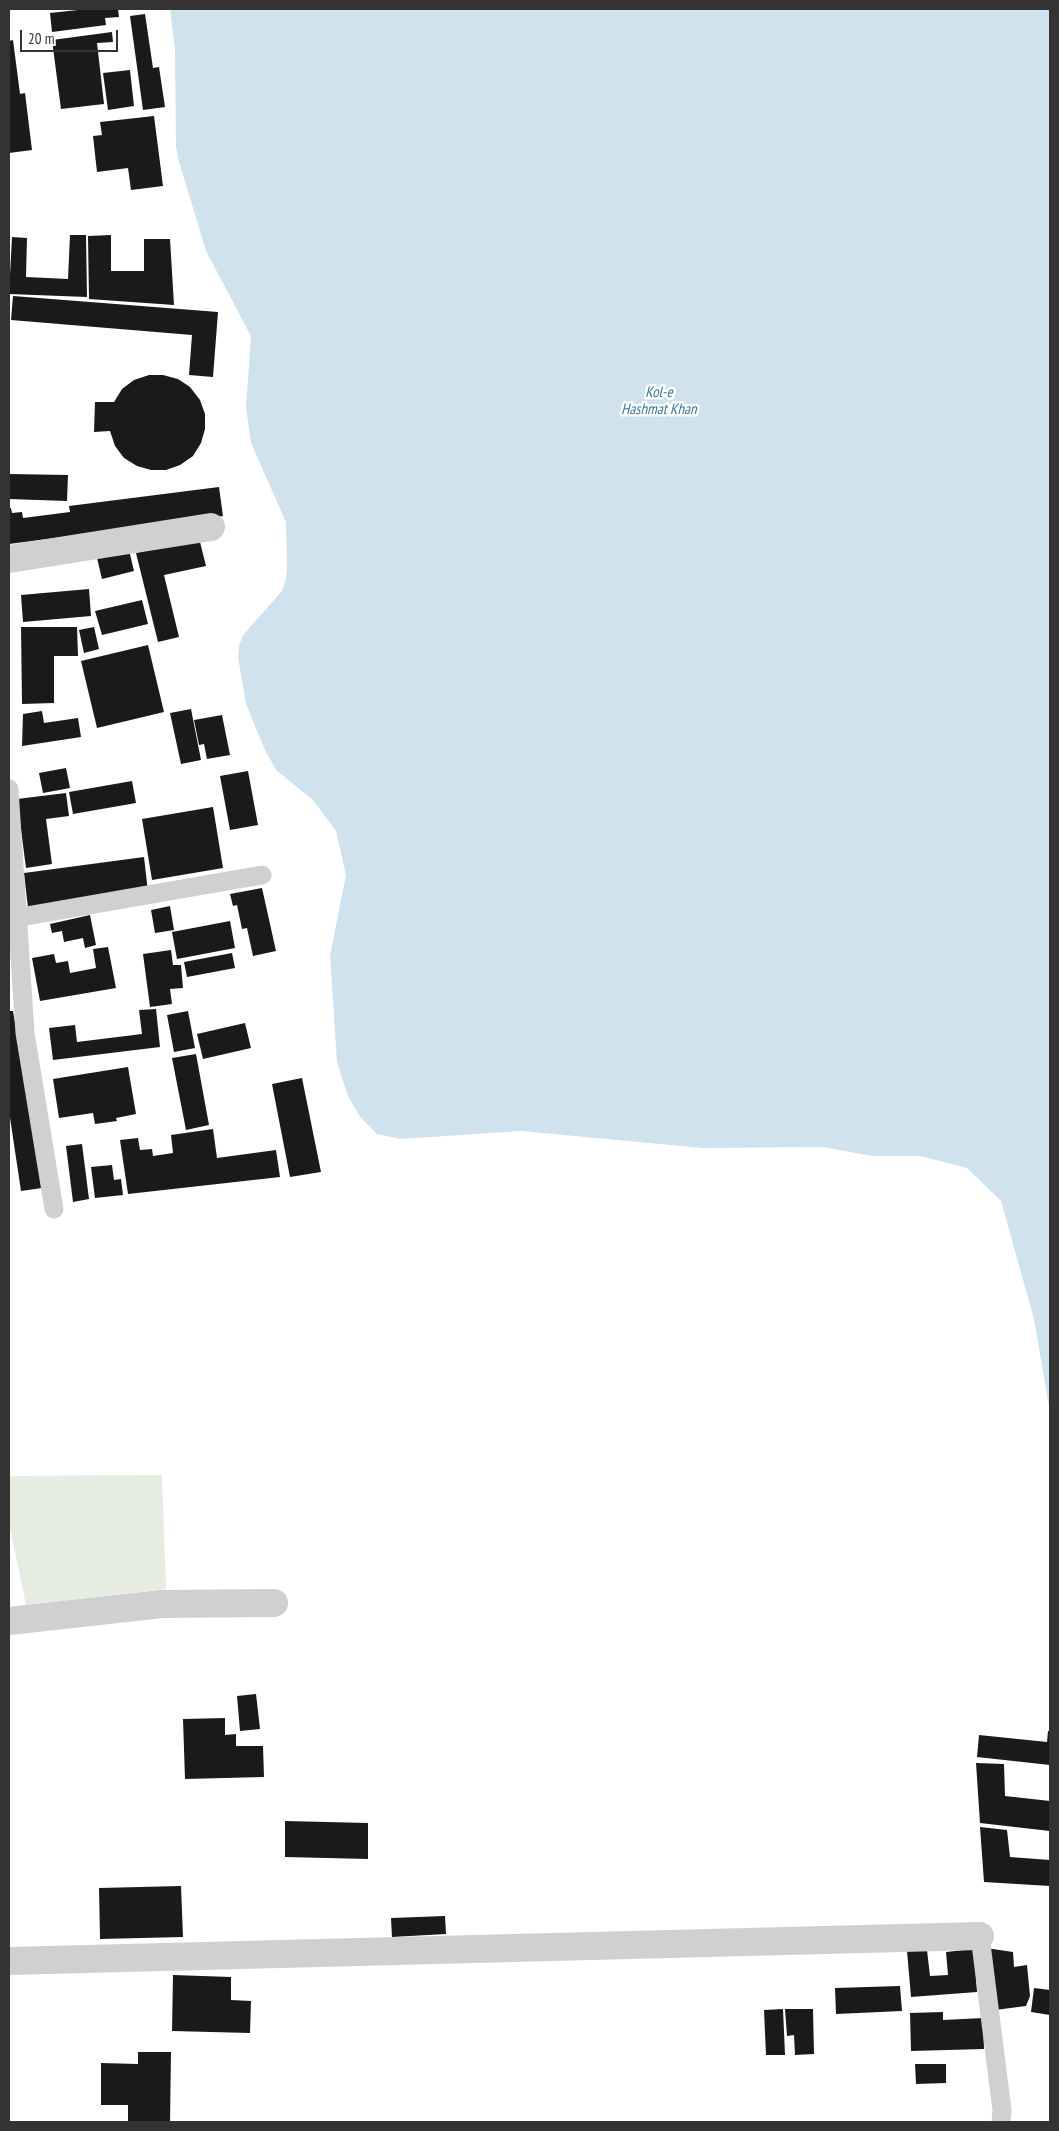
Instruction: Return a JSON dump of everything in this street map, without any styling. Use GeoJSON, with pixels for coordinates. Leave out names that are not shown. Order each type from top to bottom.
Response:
{"type":"FeatureCollection","features":[{"type":"Feature","properties":{"kind":"street"},"geometry":{"type":"LineString","coordinates":[[9,559],[211,527]]}},
{"type":"Feature","properties":{"kind":"street"},"geometry":{"type":"LineString","coordinates":[[9,1621],[162,1604],[274,1603]]}},
{"type":"Feature","properties":{"kind":"street"},"geometry":{"type":"LineString","coordinates":[[9,1961],[980,1936]]}},
{"type":"Feature","properties":{"kind":"lane"},"geometry":{"type":"LineString","coordinates":[[9,789],[14,918],[25,1033],[54,1209]]}},
{"type":"Feature","properties":{"kind":"lane"},"geometry":{"type":"LineString","coordinates":[[14,918],[262,875]]}},
{"type":"Feature","properties":{"kind":"lane"},"geometry":{"type":"LineString","coordinates":[[980,1936],[1002,2122]]}},
{"type":"Feature","properties":{"kind":"shaded area"},"geometry":{"type":"Polygon","coordinates":[[[162,1475],[166,1589],[26,1605],[9,1523],[9,1476],[162,1475]]]}},
{"type":"Feature","properties":{"kind":"water","name":"Kol-e Hashmat Khan"},"geometry":{"type":"Polygon","coordinates":[[[170,9],[1050,9],[1050,1412],[1034,1319],[1001,1201],[967,1168],[920,1156],[872,1156],[823,1147],[703,1148],[521,1131],[401,1139],[377,1134],[360,1117],[348,1096],[337,1062],[330,956],[346,875],[336,831],[313,800],[276,770],[265,750],[246,704],[238,657],[239,646],[243,635],[282,591],[287,568],[286,522],[251,443],[246,407],[251,336],[206,251],[178,158],[176,146],[175,50],[170,9]]]}},
{"type":"Feature","properties":{"kind":"building"},"geometry":{"type":"Polygon","coordinates":[[[87,9],[118,9],[119,17],[105,18],[106,25],[52,32],[50,13],[87,9]]]}},
{"type":"Feature","properties":{"kind":"building"},"geometry":{"type":"Polygon","coordinates":[[[145,14],[153,68],[159,67],[165,107],[143,110],[130,16],[145,14]]]}},
{"type":"Feature","properties":{"kind":"building"},"geometry":{"type":"Polygon","coordinates":[[[112,32],[113,42],[97,43],[104,104],[61,109],[52,40],[112,32]]]}},
{"type":"Feature","properties":{"kind":"building"},"geometry":{"type":"Polygon","coordinates":[[[13,40],[20,94],[25,93],[32,150],[9,153],[9,41],[13,40]]]}},
{"type":"Feature","properties":{"kind":"building"},"geometry":{"type":"Polygon","coordinates":[[[130,70],[134,106],[108,110],[103,73],[130,70]]]}},
{"type":"Feature","properties":{"kind":"building"},"geometry":{"type":"Polygon","coordinates":[[[154,116],[163,186],[131,190],[128,168],[97,172],[93,136],[102,135],[100,122],[154,116]]]}},
{"type":"Feature","properties":{"kind":"building"},"geometry":{"type":"Polygon","coordinates":[[[70,235],[86,235],[87,297],[9,294],[12,237],[27,238],[26,277],[68,279],[70,235]]]}},
{"type":"Feature","properties":{"kind":"building"},"geometry":{"type":"Polygon","coordinates":[[[111,235],[111,271],[144,271],[144,239],[170,239],[174,305],[89,299],[88,236],[111,235]]]}},
{"type":"Feature","properties":{"kind":"building"},"geometry":{"type":"Polygon","coordinates":[[[13,296],[218,312],[213,377],[189,375],[192,335],[11,320],[13,296]]]}},
{"type":"Feature","properties":{"kind":"building"},"geometry":{"type":"Polygon","coordinates":[[[149,375],[163,375],[178,379],[190,387],[200,400],[205,414],[205,429],[201,443],[193,456],[180,465],[166,470],[151,470],[137,466],[124,458],[115,446],[110,431],[94,432],[95,402],[114,402],[122,389],[134,380],[149,375]]]}},
{"type":"Feature","properties":{"kind":"building"},"geometry":{"type":"Polygon","coordinates":[[[9,474],[68,475],[67,501],[9,499],[9,474]]]}},
{"type":"Feature","properties":{"kind":"building"},"geometry":{"type":"Polygon","coordinates":[[[219,487],[223,516],[9,544],[9,508],[11,508],[12,513],[22,512],[23,518],[70,512],[69,506],[219,487]]]}},
{"type":"Feature","properties":{"kind":"building"},"geometry":{"type":"Polygon","coordinates":[[[199,538],[206,566],[164,575],[179,637],[158,642],[136,553],[199,538]]]}},
{"type":"Feature","properties":{"kind":"building"},"geometry":{"type":"Polygon","coordinates":[[[129,550],[134,571],[102,579],[97,558],[129,550]]]}},
{"type":"Feature","properties":{"kind":"building"},"geometry":{"type":"Polygon","coordinates":[[[89,589],[91,616],[23,622],[21,595],[89,589]]]}},
{"type":"Feature","properties":{"kind":"building"},"geometry":{"type":"Polygon","coordinates":[[[142,600],[148,624],[102,635],[95,611],[142,600]]]}},
{"type":"Feature","properties":{"kind":"building"},"geometry":{"type":"Polygon","coordinates":[[[21,627],[77,627],[78,656],[54,656],[54,703],[22,704],[21,627]]]}},
{"type":"Feature","properties":{"kind":"building"},"geometry":{"type":"Polygon","coordinates":[[[94,627],[99,649],[84,653],[79,630],[94,627]]]}},
{"type":"Feature","properties":{"kind":"building"},"geometry":{"type":"Polygon","coordinates":[[[148,645],[164,712],[97,728],[81,661],[148,645]]]}},
{"type":"Feature","properties":{"kind":"building"},"geometry":{"type":"Polygon","coordinates":[[[191,709],[201,760],[181,764],[170,713],[191,709]]]}},
{"type":"Feature","properties":{"kind":"building"},"geometry":{"type":"Polygon","coordinates":[[[42,711],[44,723],[78,718],[81,737],[22,746],[23,714],[42,711]]]}},
{"type":"Feature","properties":{"kind":"building"},"geometry":{"type":"Polygon","coordinates":[[[222,715],[230,755],[207,759],[204,744],[199,745],[194,720],[222,715]]]}},
{"type":"Feature","properties":{"kind":"building"},"geometry":{"type":"Polygon","coordinates":[[[66,768],[70,788],[43,793],[39,773],[66,768]]]}},
{"type":"Feature","properties":{"kind":"building"},"geometry":{"type":"Polygon","coordinates":[[[248,771],[258,825],[230,830],[220,776],[248,771]]]}},
{"type":"Feature","properties":{"kind":"building"},"geometry":{"type":"Polygon","coordinates":[[[132,781],[136,803],[73,814],[69,792],[132,781]]]}},
{"type":"Feature","properties":{"kind":"building"},"geometry":{"type":"Polygon","coordinates":[[[66,793],[69,816],[46,819],[52,864],[26,868],[17,799],[66,793]]]}},
{"type":"Feature","properties":{"kind":"building"},"geometry":{"type":"Polygon","coordinates":[[[213,807],[223,868],[152,880],[142,819],[213,807]]]}},
{"type":"Feature","properties":{"kind":"building"},"geometry":{"type":"Polygon","coordinates":[[[144,857],[148,892],[28,908],[24,873],[144,857]]]}},
{"type":"Feature","properties":{"kind":"building"},"geometry":{"type":"Polygon","coordinates":[[[262,888],[276,951],[253,956],[247,928],[242,929],[237,905],[233,906],[230,894],[262,888]]]}},
{"type":"Feature","properties":{"kind":"building"},"geometry":{"type":"Polygon","coordinates":[[[170,906],[174,930],[155,933],[151,910],[170,906]]]}},
{"type":"Feature","properties":{"kind":"building"},"geometry":{"type":"Polygon","coordinates":[[[90,915],[96,945],[85,948],[83,938],[64,942],[62,931],[52,933],[50,924],[90,915]]]}},
{"type":"Feature","properties":{"kind":"building"},"geometry":{"type":"Polygon","coordinates":[[[230,921],[235,948],[177,959],[172,932],[230,921]]]}},
{"type":"Feature","properties":{"kind":"building"},"geometry":{"type":"Polygon","coordinates":[[[108,947],[116,988],[40,1001],[32,958],[54,954],[56,963],[68,961],[70,973],[96,968],[93,949],[108,947]]]}},
{"type":"Feature","properties":{"kind":"building"},"geometry":{"type":"Polygon","coordinates":[[[171,950],[173,965],[181,965],[183,988],[170,989],[172,1004],[150,1007],[143,954],[171,950]]]}},
{"type":"Feature","properties":{"kind":"building"},"geometry":{"type":"Polygon","coordinates":[[[232,953],[235,968],[187,977],[184,962],[232,953]]]}},
{"type":"Feature","properties":{"kind":"building"},"geometry":{"type":"Polygon","coordinates":[[[156,1009],[160,1047],[53,1060],[49,1028],[75,1025],[77,1042],[142,1034],[139,1010],[156,1009]]]}},
{"type":"Feature","properties":{"kind":"building"},"geometry":{"type":"Polygon","coordinates":[[[9,1011],[13,1011],[42,1188],[21,1191],[9,1111],[9,1011]]]}},
{"type":"Feature","properties":{"kind":"building"},"geometry":{"type":"Polygon","coordinates":[[[188,1011],[195,1048],[174,1052],[167,1015],[188,1011]]]}},
{"type":"Feature","properties":{"kind":"building"},"geometry":{"type":"Polygon","coordinates":[[[245,1023],[251,1048],[203,1059],[197,1034],[245,1023]]]}},
{"type":"Feature","properties":{"kind":"building"},"geometry":{"type":"Polygon","coordinates":[[[196,1054],[209,1125],[186,1130],[172,1058],[196,1054]]]}},
{"type":"Feature","properties":{"kind":"building"},"geometry":{"type":"Polygon","coordinates":[[[128,1067],[136,1114],[116,1118],[117,1121],[95,1124],[93,1113],[59,1118],[53,1079],[128,1067]]]}},
{"type":"Feature","properties":{"kind":"building"},"geometry":{"type":"Polygon","coordinates":[[[302,1078],[321,1172],[290,1177],[272,1084],[302,1078]]]}},
{"type":"Feature","properties":{"kind":"building"},"geometry":{"type":"Polygon","coordinates":[[[213,1129],[217,1158],[276,1150],[280,1177],[128,1194],[120,1140],[138,1138],[140,1150],[152,1149],[153,1156],[173,1153],[171,1135],[213,1129]]]}},
{"type":"Feature","properties":{"kind":"building"},"geometry":{"type":"Polygon","coordinates":[[[82,1144],[89,1199],[73,1202],[66,1146],[82,1144]]]}},
{"type":"Feature","properties":{"kind":"building"},"geometry":{"type":"Polygon","coordinates":[[[112,1165],[114,1180],[121,1179],[123,1195],[95,1198],[91,1167],[112,1165]]]}},
{"type":"Feature","properties":{"kind":"building"},"geometry":{"type":"Polygon","coordinates":[[[256,1694],[260,1729],[240,1731],[237,1696],[256,1694]]]}},
{"type":"Feature","properties":{"kind":"building"},"geometry":{"type":"Polygon","coordinates":[[[225,1718],[225,1735],[236,1734],[236,1746],[263,1746],[264,1777],[185,1779],[183,1719],[225,1718]]]}},
{"type":"Feature","properties":{"kind":"building"},"geometry":{"type":"Polygon","coordinates":[[[1048,1731],[1050,1731],[1050,1765],[977,1757],[979,1735],[1047,1742],[1048,1731]]]}},
{"type":"Feature","properties":{"kind":"building"},"geometry":{"type":"Polygon","coordinates":[[[976,1763],[1004,1764],[1005,1796],[1050,1801],[1050,1831],[980,1823],[976,1763]]]}},
{"type":"Feature","properties":{"kind":"building"},"geometry":{"type":"Polygon","coordinates":[[[285,1821],[368,1823],[368,1859],[285,1857],[285,1821]]]}},
{"type":"Feature","properties":{"kind":"building"},"geometry":{"type":"Polygon","coordinates":[[[980,1827],[1007,1830],[1010,1857],[1050,1860],[1050,1886],[984,1882],[980,1827]]]}},
{"type":"Feature","properties":{"kind":"building"},"geometry":{"type":"Polygon","coordinates":[[[181,1886],[183,1937],[100,1939],[99,1888],[181,1886]]]}},
{"type":"Feature","properties":{"kind":"building"},"geometry":{"type":"Polygon","coordinates":[[[445,1916],[446,1934],[392,1937],[391,1918],[445,1916]]]}},
{"type":"Feature","properties":{"kind":"building"},"geometry":{"type":"Polygon","coordinates":[[[986,1948],[1013,1952],[1014,1967],[1027,1965],[1030,1996],[1026,2006],[995,2010],[986,1948]]]}},
{"type":"Feature","properties":{"kind":"building"},"geometry":{"type":"Polygon","coordinates":[[[974,1949],[977,1992],[911,1997],[907,1951],[927,1950],[930,1976],[948,1975],[946,1952],[974,1949]]]}},
{"type":"Feature","properties":{"kind":"building"},"geometry":{"type":"Polygon","coordinates":[[[173,1975],[231,1977],[231,2000],[251,2001],[250,2033],[172,2031],[173,1975]]]}},
{"type":"Feature","properties":{"kind":"building"},"geometry":{"type":"Polygon","coordinates":[[[900,1986],[902,2011],[836,2014],[835,1988],[900,1986]]]}},
{"type":"Feature","properties":{"kind":"building"},"geometry":{"type":"Polygon","coordinates":[[[1034,1988],[1050,1990],[1050,2015],[1031,2012],[1034,1988]]]}},
{"type":"Feature","properties":{"kind":"building"},"geometry":{"type":"Polygon","coordinates":[[[783,2009],[785,2055],[766,2055],[764,2010],[783,2009]]]}},
{"type":"Feature","properties":{"kind":"building"},"geometry":{"type":"Polygon","coordinates":[[[785,2009],[813,2009],[814,2054],[795,2055],[794,2035],[787,2036],[785,2009]]]}},
{"type":"Feature","properties":{"kind":"building"},"geometry":{"type":"Polygon","coordinates":[[[943,2012],[943,2020],[983,2018],[984,2049],[911,2051],[910,2013],[943,2012]]]}},
{"type":"Feature","properties":{"kind":"building"},"geometry":{"type":"Polygon","coordinates":[[[138,2052],[171,2052],[170,2122],[128,2122],[128,2105],[101,2105],[101,2063],[138,2064],[138,2052]]]}},
{"type":"Feature","properties":{"kind":"building"},"geometry":{"type":"Polygon","coordinates":[[[915,2064],[946,2064],[946,2083],[916,2084],[915,2064]]]}}]}
